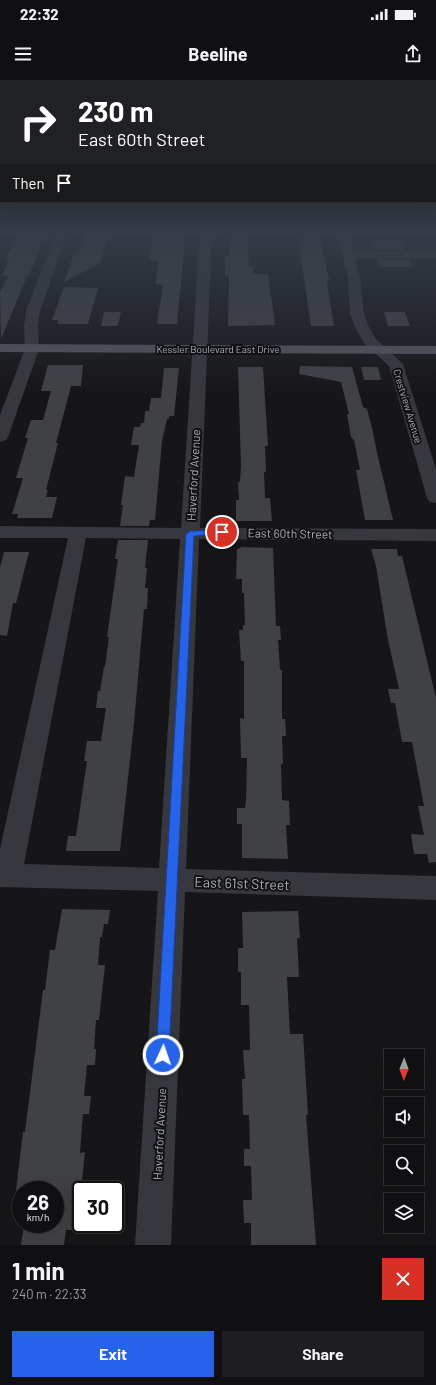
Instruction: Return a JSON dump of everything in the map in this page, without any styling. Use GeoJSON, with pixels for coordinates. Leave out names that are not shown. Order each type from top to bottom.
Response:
{"type":"FeatureCollection","features":[{"type":"Feature","properties":{"kind":"main road","name":"Kessler Boulevard East Drive"},"geometry":{"type":"LineString","coordinates":[[0,348],[436,350]]}},
{"type":"Feature","properties":{"kind":"street"},"geometry":{"type":"LineString","coordinates":[[0,437],[32,348],[31,326],[34,312],[44,285]]}},
{"type":"Feature","properties":{"kind":"street","name":"Haverford Avenue"},"geometry":{"type":"LineString","coordinates":[[153,1245],[203,285]]}},
{"type":"Feature","properties":{"kind":"street","name":"Crestview Avenue"},"geometry":{"type":"LineString","coordinates":[[355,285],[360,325],[367,338],[393,361],[396,366],[436,498]]}},
{"type":"Feature","properties":{"kind":"street","name":"East 60th Street"},"geometry":{"type":"LineString","coordinates":[[0,532],[190,534],[207,532],[436,535]]}},
{"type":"Feature","properties":{"kind":"street"},"geometry":{"type":"LineString","coordinates":[[4,875],[78,533]]}},
{"type":"Feature","properties":{"kind":"street","name":"East 61st Street"},"geometry":{"type":"LineString","coordinates":[[4,875],[436,888]]}},
{"type":"Feature","properties":{"kind":"building"},"geometry":{"type":"Polygon","coordinates":[[[3,285],[23,285],[1,339],[0,292],[3,285]]]}},
{"type":"Feature","properties":{"kind":"building"},"geometry":{"type":"Polygon","coordinates":[[[163,285],[181,285],[177,324],[157,324],[163,285]]]}},
{"type":"Feature","properties":{"kind":"building"},"geometry":{"type":"Polygon","coordinates":[[[229,285],[270,285],[275,325],[228,326],[229,285]]]}},
{"type":"Feature","properties":{"kind":"building"},"geometry":{"type":"Polygon","coordinates":[[[305,285],[328,285],[334,326],[311,326],[305,285]]]}},
{"type":"Feature","properties":{"kind":"building"},"geometry":{"type":"Polygon","coordinates":[[[64,287],[98,288],[88,324],[57,324],[58,320],[52,320],[64,287]]]}},
{"type":"Feature","properties":{"kind":"building"},"geometry":{"type":"Polygon","coordinates":[[[104,312],[121,312],[118,326],[101,326],[104,312]]]}},
{"type":"Feature","properties":{"kind":"building"},"geometry":{"type":"Polygon","coordinates":[[[384,312],[405,312],[410,326],[388,326],[384,312]]]}},
{"type":"Feature","properties":{"kind":"building"},"geometry":{"type":"Polygon","coordinates":[[[48,365],[83,365],[81,386],[71,386],[56,443],[58,443],[46,490],[48,490],[46,497],[57,497],[52,518],[17,518],[18,514],[12,514],[23,478],[16,478],[28,438],[25,438],[31,420],[43,420],[51,391],[41,391],[48,365]]]}},
{"type":"Feature","properties":{"kind":"building"},"geometry":{"type":"Polygon","coordinates":[[[300,366],[352,367],[363,407],[367,409],[393,520],[365,520],[356,470],[360,470],[354,440],[351,437],[347,414],[349,414],[341,382],[299,374],[300,366]]]}},
{"type":"Feature","properties":{"kind":"building"},"geometry":{"type":"Polygon","coordinates":[[[238,367],[263,367],[268,446],[265,446],[265,498],[270,498],[272,521],[236,521],[236,500],[239,500],[238,482],[240,482],[241,466],[238,367]]]}},
{"type":"Feature","properties":{"kind":"building"},"geometry":{"type":"Polygon","coordinates":[[[361,367],[378,367],[381,380],[364,380],[361,367]]]}},
{"type":"Feature","properties":{"kind":"building"},"geometry":{"type":"Polygon","coordinates":[[[164,368],[179,368],[174,416],[169,416],[169,419],[167,419],[162,441],[155,520],[150,520],[149,526],[120,526],[125,476],[134,477],[139,445],[131,445],[134,427],[140,427],[141,423],[144,423],[145,411],[149,411],[151,398],[161,398],[164,368]]]}},
{"type":"Feature","properties":{"kind":"building"},"geometry":{"type":"Polygon","coordinates":[[[118,540],[148,540],[145,568],[147,568],[145,588],[148,588],[147,609],[144,609],[134,723],[120,851],[66,851],[68,836],[76,836],[87,761],[84,761],[87,741],[101,741],[106,708],[96,708],[98,691],[100,691],[105,667],[109,637],[107,637],[118,559],[115,559],[118,540]]]}},
{"type":"Feature","properties":{"kind":"building"},"geometry":{"type":"Polygon","coordinates":[[[242,547],[273,548],[276,626],[280,626],[281,640],[278,640],[280,670],[282,670],[282,719],[285,719],[286,736],[282,736],[283,764],[281,764],[282,800],[289,801],[290,825],[286,825],[288,859],[242,858],[242,824],[237,824],[237,808],[245,808],[247,758],[241,758],[240,718],[244,719],[244,661],[241,661],[239,630],[243,630],[243,625],[245,625],[242,579],[236,579],[237,549],[242,547]]]}},
{"type":"Feature","properties":{"kind":"building"},"geometry":{"type":"Polygon","coordinates":[[[371,549],[397,549],[398,556],[402,556],[436,698],[436,862],[429,863],[427,854],[414,854],[411,834],[424,835],[418,806],[424,806],[412,742],[402,742],[395,703],[391,703],[388,689],[399,689],[388,640],[376,566],[371,549]]]}},
{"type":"Feature","properties":{"kind":"building"},"geometry":{"type":"Polygon","coordinates":[[[4,552],[29,552],[16,603],[13,603],[7,636],[0,635],[0,567],[4,552]]]}},
{"type":"Feature","properties":{"kind":"building"},"geometry":{"type":"Polygon","coordinates":[[[62,909],[110,910],[108,924],[104,924],[102,937],[100,937],[98,965],[105,965],[99,1020],[96,1020],[94,1049],[96,1049],[95,1065],[87,1065],[84,1096],[91,1096],[89,1114],[83,1114],[80,1153],[85,1152],[82,1181],[72,1181],[72,1230],[66,1230],[64,1245],[21,1245],[23,1233],[64,1233],[64,1181],[17,1181],[23,1132],[25,1132],[43,990],[45,990],[50,950],[55,950],[62,909]]]}},
{"type":"Feature","properties":{"kind":"building"},"geometry":{"type":"Polygon","coordinates":[[[298,911],[300,938],[297,938],[299,977],[287,977],[290,1034],[303,1034],[308,1115],[306,1115],[316,1245],[251,1245],[251,1223],[244,1223],[243,1200],[252,1200],[251,1166],[244,1166],[244,1149],[250,1149],[249,1115],[243,1115],[242,1079],[245,1079],[243,1050],[250,1050],[249,1005],[241,1005],[241,972],[238,972],[238,948],[243,948],[242,912],[298,911]]]}},
{"type":"Feature","properties":{"kind":"route"},"geometry":{"type":"LineString","coordinates":[[163,1055],[190,534],[199,532],[222,532]]}}]}
